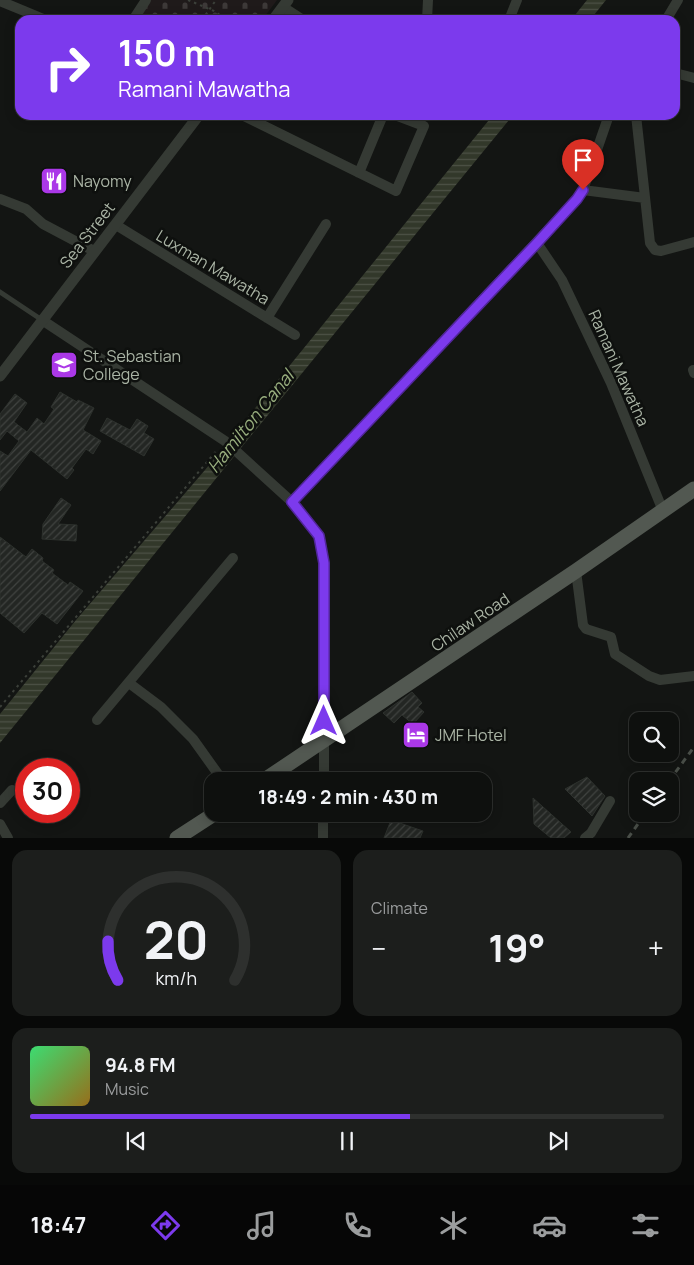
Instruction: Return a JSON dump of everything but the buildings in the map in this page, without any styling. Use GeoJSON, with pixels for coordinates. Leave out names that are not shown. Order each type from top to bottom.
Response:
{"type":"FeatureCollection","features":[{"type":"Feature","properties":{"kind":"main road","name":"Chilaw Road"},"geometry":{"type":"LineString","coordinates":[[276,772],[576,572],[694,489]]}},
{"type":"Feature","properties":{"kind":"main road"},"geometry":{"type":"LineString","coordinates":[[177,838],[204,820]]}},
{"type":"Feature","properties":{"kind":"street"},"geometry":{"type":"LineString","coordinates":[[137,15],[146,0]]}},
{"type":"Feature","properties":{"kind":"street"},"geometry":{"type":"LineString","coordinates":[[426,15],[428,0]]}},
{"type":"Feature","properties":{"kind":"street"},"geometry":{"type":"LineString","coordinates":[[669,15],[678,0]]}},
{"type":"Feature","properties":{"kind":"street"},"geometry":{"type":"LineString","coordinates":[[0,1],[34,15]]}},
{"type":"Feature","properties":{"kind":"street"},"geometry":{"type":"LineString","coordinates":[[511,15],[518,1]]}},
{"type":"Feature","properties":{"kind":"street"},"geometry":{"type":"LineString","coordinates":[[277,15],[285,4],[297,15]]}},
{"type":"Feature","properties":{"kind":"street"},"geometry":{"type":"LineString","coordinates":[[680,74],[694,78]]}},
{"type":"Feature","properties":{"kind":"street","name":"Sea Street"},"geometry":{"type":"LineString","coordinates":[[0,376],[195,120]]}},
{"type":"Feature","properties":{"kind":"street"},"geometry":{"type":"LineString","coordinates":[[252,120],[396,191],[424,126],[408,120]]}},
{"type":"Feature","properties":{"kind":"street"},"geometry":{"type":"LineString","coordinates":[[359,173],[381,120]]}},
{"type":"Feature","properties":{"kind":"street"},"geometry":{"type":"LineString","coordinates":[[292,502],[577,199],[583,190],[607,120]]}},
{"type":"Feature","properties":{"kind":"street"},"geometry":{"type":"LineString","coordinates":[[637,120],[650,243],[655,250],[661,251],[694,242]]}},
{"type":"Feature","properties":{"kind":"street"},"geometry":{"type":"LineString","coordinates":[[583,190],[645,198]]}},
{"type":"Feature","properties":{"kind":"street"},"geometry":{"type":"LineString","coordinates":[[0,199],[26,209],[43,224],[94,251]]}},
{"type":"Feature","properties":{"kind":"street"},"geometry":{"type":"LineString","coordinates":[[267,318],[326,224]]}},
{"type":"Feature","properties":{"kind":"street","name":"Luxman Mawatha"},"geometry":{"type":"LineString","coordinates":[[116,225],[295,334]]}},
{"type":"Feature","properties":{"kind":"street","name":"Ramani Mawatha"},"geometry":{"type":"LineString","coordinates":[[537,243],[562,280],[603,366],[663,511]]}},
{"type":"Feature","properties":{"kind":"street"},"geometry":{"type":"LineString","coordinates":[[42,320],[225,441],[292,502],[319,536],[324,563],[324,772]]}},
{"type":"Feature","properties":{"kind":"street"},"geometry":{"type":"LineString","coordinates":[[97,720],[233,558]]}},
{"type":"Feature","properties":{"kind":"street"},"geometry":{"type":"LineString","coordinates":[[576,572],[583,625],[586,629],[611,637],[615,654],[649,676],[660,680],[694,676]]}},
{"type":"Feature","properties":{"kind":"street"},"geometry":{"type":"LineString","coordinates":[[129,683],[161,707],[193,739],[217,772]]}},
{"type":"Feature","properties":{"kind":"street"},"geometry":{"type":"LineString","coordinates":[[0,803],[12,790]]}},
{"type":"Feature","properties":{"kind":"street"},"geometry":{"type":"LineString","coordinates":[[585,838],[591,833],[610,801]]}},
{"type":"Feature","properties":{"kind":"street"},"geometry":{"type":"LineString","coordinates":[[323,822],[323,838]]}},
{"type":"Feature","properties":{"kind":"street"},"geometry":{"type":"LineString","coordinates":[[0,824],[8,838]]}},
{"type":"Feature","properties":{"kind":"lane"},"geometry":{"type":"LineString","coordinates":[[0,292],[42,320]]}},
{"type":"Feature","properties":{"kind":"path"},"geometry":{"type":"LineString","coordinates":[[188,0],[219,15]]}},
{"type":"Feature","properties":{"kind":"path"},"geometry":{"type":"LineString","coordinates":[[206,15],[216,0]]}},
{"type":"Feature","properties":{"kind":"path"},"geometry":{"type":"LineString","coordinates":[[0,707],[225,441]]}},
{"type":"Feature","properties":{"kind":"green space"},"geometry":{"type":"Polygon","coordinates":[[[148,0],[277,0],[266,15],[139,15],[148,0]]]}},
{"type":"Feature","properties":{"kind":"water"},"geometry":{"type":"Polygon","coordinates":[[[587,0],[606,0],[594,15],[575,15],[587,0]]]}},
{"type":"Feature","properties":{"kind":"water","name":"Hamilton Canal"},"geometry":{"type":"Polygon","coordinates":[[[489,120],[509,120],[0,743],[0,714],[76,620],[205,470],[489,120]]]}},
{"type":"Feature","properties":{"kind":"railway"},"geometry":{"type":"LineString","coordinates":[[676,772],[694,747]]}},
{"type":"Feature","properties":{"kind":"railway"},"geometry":{"type":"LineString","coordinates":[[628,838],[639,822]]}},
{"type":"Feature","properties":{"kind":"place","name":"Nayomy"},"geometry":{"type":"Point","coordinates":[54,181]}},
{"type":"Feature","properties":{"kind":"place","name":"St. Sebastian College"},"geometry":{"type":"Point","coordinates":[64,365]}},
{"type":"Feature","properties":{"kind":"place","name":"JMF Hotel"},"geometry":{"type":"Point","coordinates":[416,735]}},
{"type":"Feature","properties":{"kind":"route"},"geometry":{"type":"LineString","coordinates":[[324,721],[324,563],[319,536],[292,502],[537,243],[583,190]]}}]}
